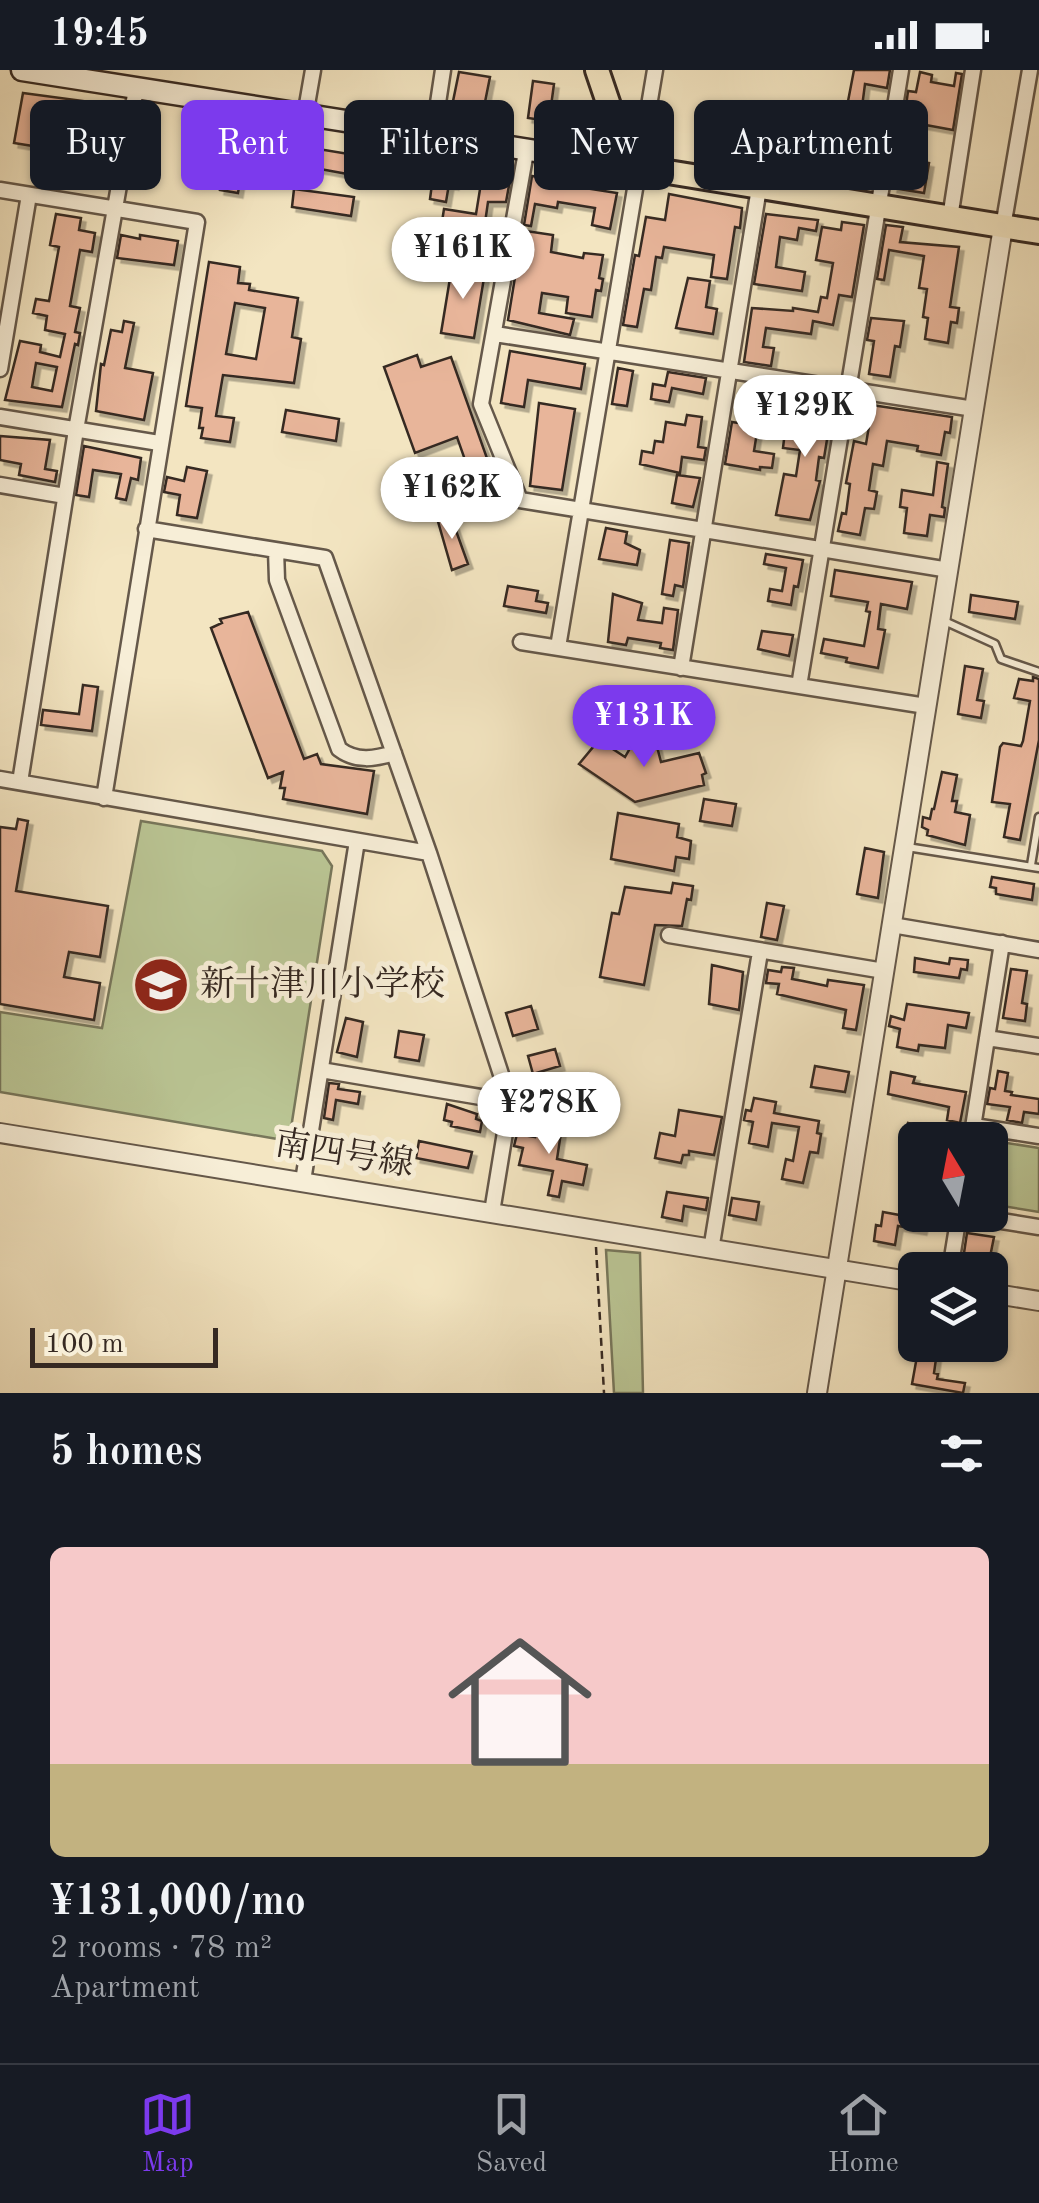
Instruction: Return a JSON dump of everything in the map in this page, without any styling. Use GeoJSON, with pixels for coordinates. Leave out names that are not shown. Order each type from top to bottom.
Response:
{"type":"FeatureCollection","features":[{"type":"Feature","properties":{"kind":"highway"},"geometry":{"type":"LineString","coordinates":[[597,70],[607,100]]}},
{"type":"Feature","properties":{"kind":"highway"},"geometry":{"type":"LineString","coordinates":[[773,190],[1039,232]]}},
{"type":"Feature","properties":{"kind":"main road"},"geometry":{"type":"LineString","coordinates":[[22,70],[74,74],[136,90],[201,100]]}},
{"type":"Feature","properties":{"kind":"main road"},"geometry":{"type":"LineString","coordinates":[[514,150],[534,153]]}},
{"type":"Feature","properties":{"kind":"street"},"geometry":{"type":"LineString","coordinates":[[308,100],[313,70]]}},
{"type":"Feature","properties":{"kind":"street"},"geometry":{"type":"LineString","coordinates":[[439,100],[444,70]]}},
{"type":"Feature","properties":{"kind":"street"},"geometry":{"type":"LineString","coordinates":[[649,100],[654,70]]}},
{"type":"Feature","properties":{"kind":"street"},"geometry":{"type":"LineString","coordinates":[[799,686],[901,70]]}},
{"type":"Feature","properties":{"kind":"street"},"geometry":{"type":"LineString","coordinates":[[950,218],[973,70]]}},
{"type":"Feature","properties":{"kind":"street"},"geometry":{"type":"LineString","coordinates":[[817,1393],[1030,70]]}},
{"type":"Feature","properties":{"kind":"street"},"geometry":{"type":"LineString","coordinates":[[20,782],[136,90]]}},
{"type":"Feature","properties":{"kind":"street"},"geometry":{"type":"LineString","coordinates":[[526,152],[482,404],[520,500],[949,570]]}},
{"type":"Feature","properties":{"kind":"street"},"geometry":{"type":"LineString","coordinates":[[0,190],[197,222],[104,798]]}},
{"type":"Feature","properties":{"kind":"street"},"geometry":{"type":"LineString","coordinates":[[558,647],[633,190]]}},
{"type":"Feature","properties":{"kind":"street"},"geometry":{"type":"LineString","coordinates":[[681,668],[759,190]]}},
{"type":"Feature","properties":{"kind":"street"},"geometry":{"type":"LineString","coordinates":[[0,369],[28,195]]}},
{"type":"Feature","properties":{"kind":"street"},"geometry":{"type":"LineString","coordinates":[[495,334],[974,409]]}},
{"type":"Feature","properties":{"kind":"street"},"geometry":{"type":"LineString","coordinates":[[0,417],[160,443]]}},
{"type":"Feature","properties":{"kind":"street"},"geometry":{"type":"LineString","coordinates":[[0,485],[65,496]]}},
{"type":"Feature","properties":{"kind":"street"},"geometry":{"type":"LineString","coordinates":[[146,529],[325,558],[429,852],[510,1102],[492,1212]]}},
{"type":"Feature","properties":{"kind":"street"},"geometry":{"type":"LineString","coordinates":[[276,550],[277,580],[339,749],[349,756],[376,759],[394,753]]}},
{"type":"Feature","properties":{"kind":"street"},"geometry":{"type":"LineString","coordinates":[[521,642],[926,706]]}},
{"type":"Feature","properties":{"kind":"street"},"geometry":{"type":"LineString","coordinates":[[0,779],[429,852]]}},
{"type":"Feature","properties":{"kind":"street"},"geometry":{"type":"LineString","coordinates":[[303,1181],[358,841]]}},
{"type":"Feature","properties":{"kind":"street"},"geometry":{"type":"LineString","coordinates":[[892,924],[1039,950]]}},
{"type":"Feature","properties":{"kind":"street"},"geometry":{"type":"LineString","coordinates":[[669,935],[884,971]]}},
{"type":"Feature","properties":{"kind":"street"},"geometry":{"type":"LineString","coordinates":[[974,1122],[1002,943]]}},
{"type":"Feature","properties":{"kind":"street"},"geometry":{"type":"LineString","coordinates":[[711,1250],[760,952]]}},
{"type":"Feature","properties":{"kind":"street"},"geometry":{"type":"LineString","coordinates":[[987,1038],[1039,1046]]}},
{"type":"Feature","properties":{"kind":"street"},"geometry":{"type":"LineString","coordinates":[[321,1070],[510,1102]]}},
{"type":"Feature","properties":{"kind":"street","name":"南四号線"},"geometry":{"type":"LineString","coordinates":[[0,1133],[898,1279]]}},
{"type":"Feature","properties":{"kind":"street"},"geometry":{"type":"LineString","coordinates":[[1008,1135],[1039,1136]]}},
{"type":"Feature","properties":{"kind":"street"},"geometry":{"type":"LineString","coordinates":[[1008,1222],[1039,1227]]}},
{"type":"Feature","properties":{"kind":"street"},"geometry":{"type":"LineString","coordinates":[[1008,1296],[1039,1301]]}},
{"type":"Feature","properties":{"kind":"lane"},"geometry":{"type":"LineString","coordinates":[[941,620],[996,644],[1001,659],[1039,672]]}},
{"type":"Feature","properties":{"kind":"lane"},"geometry":{"type":"LineString","coordinates":[[904,846],[1035,866],[1039,817]]}},
{"type":"Feature","properties":{"kind":"path"},"geometry":{"type":"LineString","coordinates":[[595,1230],[604,1393]]}},
{"type":"Feature","properties":{"kind":"green space","name":"新十津川小学校"},"geometry":{"type":"Polygon","coordinates":[[[141,821],[322,851],[332,866],[289,1141],[0,1092],[0,1012],[102,1028],[141,821]]]}},
{"type":"Feature","properties":{"kind":"green space"},"geometry":{"type":"Polygon","coordinates":[[[1008,1143],[1039,1148],[1039,1212],[1008,1207],[1008,1143]]]}},
{"type":"Feature","properties":{"kind":"green space"},"geometry":{"type":"Polygon","coordinates":[[[606,1250],[640,1253],[643,1393],[614,1393],[606,1250]]]}},
{"type":"Feature","properties":{"kind":"building"},"geometry":{"type":"Polygon","coordinates":[[[854,70],[890,70],[887,88],[865,84],[863,100],[848,100],[854,70]]]}},
{"type":"Feature","properties":{"kind":"building"},"geometry":{"type":"Polygon","coordinates":[[[459,72],[490,77],[485,100],[453,100],[459,72]]]}},
{"type":"Feature","properties":{"kind":"building"},"geometry":{"type":"Polygon","coordinates":[[[920,72],[932,75],[931,82],[954,86],[956,73],[962,74],[953,130],[928,125],[928,100],[907,100],[908,91],[916,92],[920,72]]]}},
{"type":"Feature","properties":{"kind":"building"},"geometry":{"type":"Polygon","coordinates":[[[533,81],[554,84],[552,100],[534,100],[534,119],[528,118],[533,81]]]}},
{"type":"Feature","properties":{"kind":"building"},"geometry":{"type":"Polygon","coordinates":[[[23,93],[76,100],[30,100],[30,146],[14,143],[23,93]]]}},
{"type":"Feature","properties":{"kind":"building"},"geometry":{"type":"Polygon","coordinates":[[[324,150],[344,153],[344,173],[324,170],[324,150]]]}},
{"type":"Feature","properties":{"kind":"building"},"geometry":{"type":"Polygon","coordinates":[[[532,176],[534,190],[617,193],[610,229],[592,225],[595,208],[558,202],[557,208],[535,204],[531,226],[524,225],[532,176]]]}},
{"type":"Feature","properties":{"kind":"building"},"geometry":{"type":"Polygon","coordinates":[[[294,190],[354,197],[351,216],[292,207],[294,190]]]}},
{"type":"Feature","properties":{"kind":"building"},"geometry":{"type":"Polygon","coordinates":[[[431,190],[448,190],[446,202],[430,199],[431,190]]]}},
{"type":"Feature","properties":{"kind":"building"},"geometry":{"type":"Polygon","coordinates":[[[480,190],[508,190],[506,202],[488,202],[485,223],[499,225],[497,240],[461,234],[459,250],[438,247],[444,209],[476,214],[480,190]]]}},
{"type":"Feature","properties":{"kind":"building"},"geometry":{"type":"Polygon","coordinates":[[[669,194],[742,208],[727,279],[711,277],[714,255],[664,247],[662,258],[656,257],[651,290],[644,289],[637,327],[623,325],[646,217],[665,220],[669,194]]]}},
{"type":"Feature","properties":{"kind":"building"},"geometry":{"type":"Polygon","coordinates":[[[56,214],[81,218],[79,230],[95,233],[92,252],[80,250],[70,306],[80,308],[75,332],[80,333],[62,407],[5,400],[20,341],[41,345],[40,352],[60,357],[65,334],[45,330],[47,316],[33,313],[36,299],[49,301],[59,247],[50,245],[56,214]],[[36,363],[32,387],[52,391],[57,367],[36,363]]]}},
{"type":"Feature","properties":{"kind":"building"},"geometry":{"type":"Polygon","coordinates":[[[766,214],[818,220],[816,231],[799,228],[797,240],[780,237],[776,267],[805,272],[802,291],[754,284],[766,214]]]}},
{"type":"Feature","properties":{"kind":"building"},"geometry":{"type":"Polygon","coordinates":[[[842,222],[864,225],[852,297],[839,295],[833,325],[813,321],[811,334],[766,328],[763,347],[774,348],[771,366],[744,362],[752,308],[818,312],[821,297],[827,298],[833,263],[816,260],[822,227],[841,230],[842,222]]]}},
{"type":"Feature","properties":{"kind":"building"},"geometry":{"type":"Polygon","coordinates":[[[886,225],[903,227],[900,242],[959,247],[950,307],[959,308],[957,323],[951,322],[948,343],[925,339],[927,289],[919,288],[924,256],[889,250],[884,280],[877,279],[886,225]]]}},
{"type":"Feature","properties":{"kind":"building"},"geometry":{"type":"Polygon","coordinates":[[[526,231],[553,235],[551,252],[583,258],[584,253],[603,255],[601,291],[596,290],[592,317],[566,313],[568,297],[542,293],[539,313],[574,319],[570,335],[508,320],[526,231]]]}},
{"type":"Feature","properties":{"kind":"building"},"geometry":{"type":"Polygon","coordinates":[[[121,235],[178,241],[174,265],[117,258],[121,235]]]}},
{"type":"Feature","properties":{"kind":"building"},"geometry":{"type":"Polygon","coordinates":[[[209,262],[240,267],[238,283],[250,284],[249,290],[298,298],[292,337],[301,339],[294,383],[223,375],[216,416],[234,418],[230,442],[201,438],[202,408],[186,406],[209,262]],[[235,303],[226,354],[256,359],[265,308],[235,303]]]}},
{"type":"Feature","properties":{"kind":"building"},"geometry":{"type":"Polygon","coordinates":[[[452,266],[485,272],[474,338],[441,333],[452,266]]]}},
{"type":"Feature","properties":{"kind":"building"},"geometry":{"type":"Polygon","coordinates":[[[688,278],[710,281],[706,307],[717,309],[713,334],[676,328],[688,278]]]}},
{"type":"Feature","properties":{"kind":"building"},"geometry":{"type":"Polygon","coordinates":[[[871,318],[904,321],[890,377],[869,374],[874,341],[867,340],[871,318]]]}},
{"type":"Feature","properties":{"kind":"building"},"geometry":{"type":"Polygon","coordinates":[[[124,321],[134,323],[125,368],[153,373],[144,420],[96,411],[101,364],[104,365],[111,330],[122,332],[124,321]]]}},
{"type":"Feature","properties":{"kind":"building"},"geometry":{"type":"Polygon","coordinates":[[[510,351],[585,364],[581,389],[528,380],[524,407],[501,403],[510,351]]]}},
{"type":"Feature","properties":{"kind":"building"},"geometry":{"type":"Polygon","coordinates":[[[417,355],[421,367],[451,357],[494,478],[470,487],[466,475],[470,474],[457,437],[415,453],[384,367],[417,355]]]}},
{"type":"Feature","properties":{"kind":"building"},"geometry":{"type":"Polygon","coordinates":[[[618,368],[633,371],[627,406],[612,404],[618,368]]]}},
{"type":"Feature","properties":{"kind":"building"},"geometry":{"type":"Polygon","coordinates":[[[668,372],[706,378],[703,394],[672,388],[669,402],[651,399],[653,384],[665,386],[668,372]]]}},
{"type":"Feature","properties":{"kind":"building"},"geometry":{"type":"Polygon","coordinates":[[[792,393],[814,397],[813,406],[832,409],[824,458],[819,457],[816,480],[820,481],[810,520],[776,515],[784,474],[796,476],[800,450],[783,448],[785,431],[807,434],[811,412],[789,409],[792,393]]]}},
{"type":"Feature","properties":{"kind":"building"},"geometry":{"type":"Polygon","coordinates":[[[539,403],[575,409],[562,490],[530,486],[539,403]]]}},
{"type":"Feature","properties":{"kind":"building"},"geometry":{"type":"Polygon","coordinates":[[[865,404],[952,417],[941,455],[887,441],[883,466],[873,464],[869,490],[877,492],[874,509],[865,508],[860,535],[838,531],[842,513],[846,514],[850,484],[846,483],[854,441],[866,444],[870,420],[863,419],[865,404]]]}},
{"type":"Feature","properties":{"kind":"building"},"geometry":{"type":"Polygon","coordinates":[[[286,410],[339,419],[336,441],[282,432],[286,410]]]}},
{"type":"Feature","properties":{"kind":"building"},"geometry":{"type":"Polygon","coordinates":[[[687,415],[702,417],[698,447],[706,448],[704,460],[682,457],[680,473],[640,464],[642,451],[653,453],[655,441],[663,442],[666,422],[685,425],[687,415]]]}},
{"type":"Feature","properties":{"kind":"building"},"geometry":{"type":"Polygon","coordinates":[[[732,422],[758,426],[754,451],[774,454],[772,468],[760,470],[725,464],[732,422]]]}},
{"type":"Feature","properties":{"kind":"building"},"geometry":{"type":"Polygon","coordinates":[[[0,436],[50,440],[45,469],[57,471],[55,482],[19,475],[21,464],[0,460],[0,436]]]}},
{"type":"Feature","properties":{"kind":"building"},"geometry":{"type":"Polygon","coordinates":[[[84,446],[141,458],[138,480],[131,478],[126,500],[116,498],[121,474],[93,470],[89,497],[76,495],[84,446]]]}},
{"type":"Feature","properties":{"kind":"building"},"geometry":{"type":"Polygon","coordinates":[[[937,462],[948,464],[944,517],[930,515],[927,536],[904,533],[907,508],[900,507],[902,490],[933,495],[937,462]]]}},
{"type":"Feature","properties":{"kind":"building"},"geometry":{"type":"Polygon","coordinates":[[[187,467],[207,471],[197,518],[177,515],[180,495],[164,492],[167,477],[184,481],[187,467]]]}},
{"type":"Feature","properties":{"kind":"building"},"geometry":{"type":"Polygon","coordinates":[[[677,475],[700,478],[693,507],[672,503],[677,475]]]}},
{"type":"Feature","properties":{"kind":"building"},"geometry":{"type":"Polygon","coordinates":[[[450,514],[468,564],[452,570],[437,518],[450,514]]]}},
{"type":"Feature","properties":{"kind":"building"},"geometry":{"type":"Polygon","coordinates":[[[606,528],[627,532],[625,543],[640,550],[637,565],[599,559],[606,528]]]}},
{"type":"Feature","properties":{"kind":"building"},"geometry":{"type":"Polygon","coordinates":[[[670,540],[689,543],[683,587],[675,585],[673,596],[662,594],[670,540]]]}},
{"type":"Feature","properties":{"kind":"building"},"geometry":{"type":"Polygon","coordinates":[[[766,554],[803,560],[791,605],[768,601],[770,589],[782,591],[786,568],[764,564],[766,554]]]}},
{"type":"Feature","properties":{"kind":"building"},"geometry":{"type":"Polygon","coordinates":[[[835,570],[912,582],[907,609],[881,604],[878,629],[885,630],[878,668],[821,653],[824,639],[864,646],[870,612],[866,611],[868,602],[831,596],[835,570]]]}},
{"type":"Feature","properties":{"kind":"building"},"geometry":{"type":"Polygon","coordinates":[[[508,586],[538,591],[536,601],[548,603],[546,613],[504,606],[508,586]]]}},
{"type":"Feature","properties":{"kind":"building"},"geometry":{"type":"Polygon","coordinates":[[[613,594],[642,603],[638,620],[662,623],[664,608],[678,610],[673,650],[660,648],[661,643],[628,638],[626,645],[608,642],[613,594]]]}},
{"type":"Feature","properties":{"kind":"building"},"geometry":{"type":"Polygon","coordinates":[[[971,595],[1018,602],[1015,619],[969,612],[971,595]]]}},
{"type":"Feature","properties":{"kind":"building"},"geometry":{"type":"Polygon","coordinates":[[[248,612],[304,759],[317,754],[321,764],[374,771],[367,814],[283,799],[283,772],[268,778],[211,628],[222,623],[220,619],[248,612]]]}},
{"type":"Feature","properties":{"kind":"building"},"geometry":{"type":"Polygon","coordinates":[[[762,631],[793,635],[789,656],[758,649],[762,631]]]}},
{"type":"Feature","properties":{"kind":"building"},"geometry":{"type":"Polygon","coordinates":[[[965,666],[983,669],[977,700],[984,701],[981,718],[958,714],[965,666]]]}},
{"type":"Feature","properties":{"kind":"building"},"geometry":{"type":"Polygon","coordinates":[[[1033,677],[1039,679],[1039,740],[1020,840],[1004,837],[1010,804],[992,802],[1000,747],[1003,743],[1021,746],[1023,741],[1030,701],[1014,698],[1019,679],[1033,681],[1033,677]]]}},
{"type":"Feature","properties":{"kind":"building"},"geometry":{"type":"Polygon","coordinates":[[[83,685],[98,687],[92,731],[41,725],[43,710],[79,714],[83,685]]]}},
{"type":"Feature","properties":{"kind":"building"},"geometry":{"type":"Polygon","coordinates":[[[637,736],[655,739],[661,762],[699,753],[706,773],[702,775],[704,785],[635,802],[579,764],[599,740],[625,757],[637,736]]]}},
{"type":"Feature","properties":{"kind":"building"},"geometry":{"type":"Polygon","coordinates":[[[942,772],[957,775],[952,801],[957,801],[955,812],[970,815],[965,845],[927,835],[928,830],[922,827],[923,817],[930,819],[934,809],[942,772]]]}},
{"type":"Feature","properties":{"kind":"building"},"geometry":{"type":"Polygon","coordinates":[[[704,799],[736,804],[732,826],[700,821],[704,799]]]}},
{"type":"Feature","properties":{"kind":"building"},"geometry":{"type":"Polygon","coordinates":[[[618,813],[679,824],[677,837],[691,841],[689,859],[676,857],[674,871],[611,859],[618,813]]]}},
{"type":"Feature","properties":{"kind":"building"},"geometry":{"type":"Polygon","coordinates":[[[18,819],[28,821],[16,891],[108,906],[100,957],[69,952],[64,977],[100,983],[94,1020],[0,1004],[0,827],[16,829],[18,819]]]}},
{"type":"Feature","properties":{"kind":"building"},"geometry":{"type":"Polygon","coordinates":[[[865,848],[884,852],[878,898],[857,894],[865,848]]]}},
{"type":"Feature","properties":{"kind":"building"},"geometry":{"type":"Polygon","coordinates":[[[992,877],[1034,884],[1032,900],[996,894],[996,888],[990,887],[992,877]]]}},
{"type":"Feature","properties":{"kind":"building"},"geometry":{"type":"Polygon","coordinates":[[[673,883],[693,886],[691,900],[687,899],[682,926],[655,925],[644,985],[600,977],[612,913],[619,914],[625,887],[671,893],[673,883]]]}},
{"type":"Feature","properties":{"kind":"building"},"geometry":{"type":"Polygon","coordinates":[[[767,903],[784,906],[777,940],[761,937],[767,903]]]}},
{"type":"Feature","properties":{"kind":"building"},"geometry":{"type":"Polygon","coordinates":[[[915,958],[949,964],[950,958],[968,960],[967,970],[961,969],[959,978],[914,972],[915,958]]]}},
{"type":"Feature","properties":{"kind":"building"},"geometry":{"type":"Polygon","coordinates":[[[712,965],[743,972],[739,1010],[709,1004],[712,965]]]}},
{"type":"Feature","properties":{"kind":"building"},"geometry":{"type":"Polygon","coordinates":[[[782,967],[794,968],[792,979],[827,986],[828,980],[864,985],[856,1030],[843,1028],[846,1010],[777,994],[779,984],[766,983],[768,970],[781,972],[782,967]]]}},
{"type":"Feature","properties":{"kind":"building"},"geometry":{"type":"Polygon","coordinates":[[[1011,969],[1027,971],[1022,1003],[1027,1004],[1025,1021],[1003,1018],[1011,969]]]}},
{"type":"Feature","properties":{"kind":"building"},"geometry":{"type":"Polygon","coordinates":[[[907,1004],[969,1013],[966,1028],[948,1025],[945,1048],[919,1045],[918,1051],[897,1047],[900,1029],[889,1026],[891,1016],[904,1020],[907,1004]]]}},
{"type":"Feature","properties":{"kind":"building"},"geometry":{"type":"Polygon","coordinates":[[[531,1006],[538,1029],[513,1036],[506,1013],[531,1006]]]}},
{"type":"Feature","properties":{"kind":"building"},"geometry":{"type":"Polygon","coordinates":[[[346,1018],[363,1022],[357,1057],[337,1052],[346,1018]]]}},
{"type":"Feature","properties":{"kind":"building"},"geometry":{"type":"Polygon","coordinates":[[[399,1031],[424,1035],[419,1061],[395,1057],[399,1031]]]}},
{"type":"Feature","properties":{"kind":"building"},"geometry":{"type":"Polygon","coordinates":[[[555,1049],[560,1066],[533,1074],[528,1056],[555,1049]]]}},
{"type":"Feature","properties":{"kind":"building"},"geometry":{"type":"Polygon","coordinates":[[[815,1066],[849,1072],[845,1092],[811,1087],[815,1066]]]}},
{"type":"Feature","properties":{"kind":"building"},"geometry":{"type":"Polygon","coordinates":[[[998,1071],[1008,1073],[1005,1091],[1039,1099],[1039,1114],[1024,1112],[1022,1123],[1007,1120],[1010,1107],[987,1104],[998,1071]]]}},
{"type":"Feature","properties":{"kind":"building"},"geometry":{"type":"Polygon","coordinates":[[[891,1072],[915,1077],[913,1083],[966,1092],[960,1122],[947,1120],[949,1107],[888,1094],[891,1072]]]}},
{"type":"Feature","properties":{"kind":"building"},"geometry":{"type":"Polygon","coordinates":[[[329,1083],[339,1084],[338,1089],[360,1092],[358,1104],[336,1100],[333,1120],[324,1118],[329,1083]]]}},
{"type":"Feature","properties":{"kind":"building"},"geometry":{"type":"Polygon","coordinates":[[[754,1098],[776,1102],[774,1113],[819,1121],[818,1153],[810,1152],[803,1183],[782,1179],[786,1159],[793,1161],[799,1127],[772,1123],[768,1147],[749,1143],[753,1122],[744,1120],[754,1098]]]}},
{"type":"Feature","properties":{"kind":"building"},"geometry":{"type":"Polygon","coordinates":[[[447,1104],[477,1114],[476,1119],[482,1121],[480,1132],[451,1126],[452,1122],[444,1120],[447,1104]]]}},
{"type":"Feature","properties":{"kind":"building"},"geometry":{"type":"Polygon","coordinates":[[[679,1110],[722,1117],[714,1155],[689,1151],[681,1163],[655,1158],[660,1133],[675,1136],[679,1110]]]}},
{"type":"Feature","properties":{"kind":"building"},"geometry":{"type":"Polygon","coordinates":[[[537,1122],[562,1126],[557,1159],[587,1165],[583,1185],[562,1181],[559,1197],[548,1195],[553,1171],[519,1165],[523,1148],[514,1146],[517,1134],[535,1137],[537,1122]]]}},
{"type":"Feature","properties":{"kind":"building"},"geometry":{"type":"Polygon","coordinates":[[[419,1141],[472,1152],[468,1168],[416,1158],[419,1141]]]}},
{"type":"Feature","properties":{"kind":"building"},"geometry":{"type":"Polygon","coordinates":[[[667,1192],[708,1198],[706,1210],[684,1206],[682,1221],[662,1217],[667,1192]]]}},
{"type":"Feature","properties":{"kind":"building"},"geometry":{"type":"Polygon","coordinates":[[[732,1198],[759,1202],[756,1220],[729,1215],[732,1198]]]}},
{"type":"Feature","properties":{"kind":"building"},"geometry":{"type":"Polygon","coordinates":[[[883,1212],[898,1215],[895,1245],[874,1241],[883,1212]]]}},
{"type":"Feature","properties":{"kind":"building"},"geometry":{"type":"Polygon","coordinates":[[[967,1233],[994,1237],[991,1252],[964,1252],[967,1233]]]}},
{"type":"Feature","properties":{"kind":"building"},"geometry":{"type":"Polygon","coordinates":[[[916,1362],[936,1362],[937,1379],[965,1383],[963,1393],[912,1384],[916,1362]]]}},
{"type":"Feature","properties":{"kind":"place","name":"新十津川小学校"},"geometry":{"type":"Point","coordinates":[161,985]}}]}
